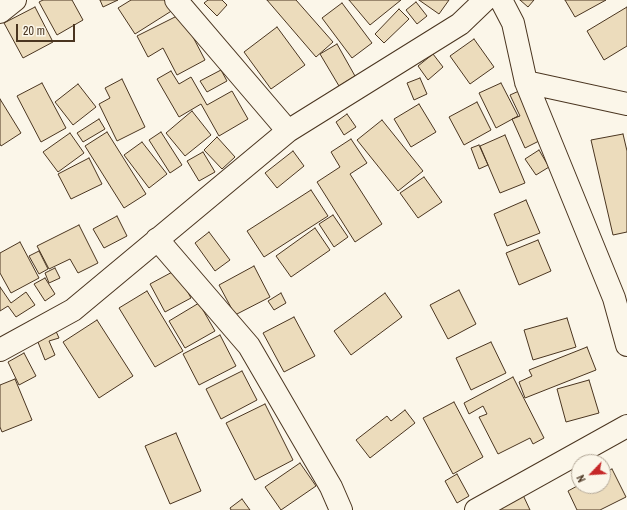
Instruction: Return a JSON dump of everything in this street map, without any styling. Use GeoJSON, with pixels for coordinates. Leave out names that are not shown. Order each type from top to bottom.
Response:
{"type":"FeatureCollection","features":[{"type":"Feature","properties":{"kind":"street"},"geometry":{"type":"LineString","coordinates":[[0,12],[15,0]]}},
{"type":"Feature","properties":{"kind":"street"},"geometry":{"type":"LineString","coordinates":[[176,0],[288,131]]}},
{"type":"Feature","properties":{"kind":"street"},"geometry":{"type":"LineString","coordinates":[[0,350],[73,310],[288,131],[460,24],[485,0]]}},
{"type":"Feature","properties":{"kind":"street"},"geometry":{"type":"LineString","coordinates":[[501,0],[513,23],[526,82],[614,298],[627,345]]}},
{"type":"Feature","properties":{"kind":"street"},"geometry":{"type":"LineString","coordinates":[[526,82],[627,104]]}},
{"type":"Feature","properties":{"kind":"street"},"geometry":{"type":"LineString","coordinates":[[157,239],[249,346],[331,487],[342,510]]}},
{"type":"Feature","properties":{"kind":"street"},"geometry":{"type":"LineString","coordinates":[[476,510],[627,426]]}},
{"type":"Feature","properties":{"kind":"building"},"geometry":{"type":"Polygon","coordinates":[[[43,0],[72,0],[83,20],[57,35],[39,2],[43,0]]]}},
{"type":"Feature","properties":{"kind":"building"},"geometry":{"type":"Polygon","coordinates":[[[100,0],[118,0],[103,7],[100,0]]]}},
{"type":"Feature","properties":{"kind":"building"},"geometry":{"type":"Polygon","coordinates":[[[131,0],[167,0],[173,10],[135,34],[118,8],[131,0]]]}},
{"type":"Feature","properties":{"kind":"building"},"geometry":{"type":"Polygon","coordinates":[[[208,0],[222,0],[227,5],[217,16],[204,3],[208,0]]]}},
{"type":"Feature","properties":{"kind":"building"},"geometry":{"type":"Polygon","coordinates":[[[267,0],[296,0],[333,42],[316,57],[267,0]]]}},
{"type":"Feature","properties":{"kind":"building"},"geometry":{"type":"Polygon","coordinates":[[[349,0],[401,0],[370,25],[349,0]]]}},
{"type":"Feature","properties":{"kind":"building"},"geometry":{"type":"Polygon","coordinates":[[[419,0],[449,0],[439,14],[419,0]]]}},
{"type":"Feature","properties":{"kind":"building"},"geometry":{"type":"Polygon","coordinates":[[[520,0],[534,0],[528,7],[520,0]]]}},
{"type":"Feature","properties":{"kind":"building"},"geometry":{"type":"Polygon","coordinates":[[[565,0],[606,0],[575,17],[565,0]]]}},
{"type":"Feature","properties":{"kind":"building"},"geometry":{"type":"Polygon","coordinates":[[[416,2],[427,16],[417,24],[406,10],[416,2]]]}},
{"type":"Feature","properties":{"kind":"building"},"geometry":{"type":"Polygon","coordinates":[[[342,3],[372,43],[352,58],[322,18],[342,3]]]}},
{"type":"Feature","properties":{"kind":"building"},"geometry":{"type":"Polygon","coordinates":[[[35,7],[53,42],[23,58],[4,23],[35,7]]]}},
{"type":"Feature","properties":{"kind":"building"},"geometry":{"type":"Polygon","coordinates":[[[627,7],[627,46],[604,60],[587,31],[627,7]]]}},
{"type":"Feature","properties":{"kind":"building"},"geometry":{"type":"Polygon","coordinates":[[[399,9],[409,19],[384,43],[375,34],[399,9]]]}},
{"type":"Feature","properties":{"kind":"building"},"geometry":{"type":"Polygon","coordinates":[[[181,14],[205,60],[177,75],[163,48],[148,57],[137,36],[181,14]]]}},
{"type":"Feature","properties":{"kind":"building"},"geometry":{"type":"Polygon","coordinates":[[[277,27],[305,65],[271,89],[244,52],[277,27]]]}},
{"type":"Feature","properties":{"kind":"building"},"geometry":{"type":"Polygon","coordinates":[[[474,39],[494,67],[470,84],[450,56],[474,39]]]}},
{"type":"Feature","properties":{"kind":"building"},"geometry":{"type":"Polygon","coordinates":[[[337,44],[355,76],[339,86],[320,54],[337,44]]]}},
{"type":"Feature","properties":{"kind":"building"},"geometry":{"type":"Polygon","coordinates":[[[433,54],[443,67],[428,80],[418,66],[433,54]]]}},
{"type":"Feature","properties":{"kind":"building"},"geometry":{"type":"Polygon","coordinates":[[[221,70],[227,81],[207,92],[200,81],[221,70]]]}},
{"type":"Feature","properties":{"kind":"building"},"geometry":{"type":"Polygon","coordinates":[[[171,71],[179,84],[191,77],[207,105],[232,91],[248,119],[219,136],[201,104],[179,117],[157,79],[171,71]]]}},
{"type":"Feature","properties":{"kind":"building"},"geometry":{"type":"Polygon","coordinates":[[[420,78],[427,94],[414,100],[407,83],[420,78]]]}},
{"type":"Feature","properties":{"kind":"building"},"geometry":{"type":"Polygon","coordinates":[[[122,79],[145,127],[117,141],[99,104],[110,98],[105,88],[122,79]]]}},
{"type":"Feature","properties":{"kind":"building"},"geometry":{"type":"Polygon","coordinates":[[[42,83],[66,128],[41,142],[17,96],[42,83]]]}},
{"type":"Feature","properties":{"kind":"building"},"geometry":{"type":"Polygon","coordinates":[[[501,83],[518,116],[496,128],[479,93],[501,83]]]}},
{"type":"Feature","properties":{"kind":"building"},"geometry":{"type":"Polygon","coordinates":[[[78,84],[96,107],[73,125],[55,102],[78,84]]]}},
{"type":"Feature","properties":{"kind":"building"},"geometry":{"type":"Polygon","coordinates":[[[519,91],[541,140],[525,148],[512,119],[520,116],[510,95],[519,91]]]}},
{"type":"Feature","properties":{"kind":"building"},"geometry":{"type":"Polygon","coordinates":[[[0,99],[21,133],[1,146],[0,144],[0,99]]]}},
{"type":"Feature","properties":{"kind":"building"},"geometry":{"type":"Polygon","coordinates":[[[477,102],[491,130],[464,145],[449,117],[477,102]]]}},
{"type":"Feature","properties":{"kind":"building"},"geometry":{"type":"Polygon","coordinates":[[[419,104],[436,132],[411,147],[394,119],[419,104]]]}},
{"type":"Feature","properties":{"kind":"building"},"geometry":{"type":"Polygon","coordinates":[[[192,111],[211,135],[185,156],[166,133],[192,111]]]}},
{"type":"Feature","properties":{"kind":"building"},"geometry":{"type":"Polygon","coordinates":[[[347,114],[356,127],[344,135],[336,122],[347,114]]]}},
{"type":"Feature","properties":{"kind":"building"},"geometry":{"type":"Polygon","coordinates":[[[99,119],[105,129],[83,142],[77,133],[99,119]]]}},
{"type":"Feature","properties":{"kind":"building"},"geometry":{"type":"Polygon","coordinates":[[[382,120],[423,171],[398,191],[357,140],[382,120]]]}},
{"type":"Feature","properties":{"kind":"building"},"geometry":{"type":"Polygon","coordinates":[[[107,132],[146,194],[124,208],[85,146],[107,132]]]}},
{"type":"Feature","properties":{"kind":"building"},"geometry":{"type":"Polygon","coordinates":[[[161,132],[182,165],[170,173],[149,140],[161,132]]]}},
{"type":"Feature","properties":{"kind":"building"},"geometry":{"type":"Polygon","coordinates":[[[70,133],[84,153],[58,172],[43,152],[70,133]]]}},
{"type":"Feature","properties":{"kind":"building"},"geometry":{"type":"Polygon","coordinates":[[[623,134],[627,151],[627,232],[613,235],[591,140],[623,134]]]}},
{"type":"Feature","properties":{"kind":"building"},"geometry":{"type":"Polygon","coordinates":[[[505,135],[525,183],[500,193],[480,146],[505,135]]]}},
{"type":"Feature","properties":{"kind":"building"},"geometry":{"type":"Polygon","coordinates":[[[217,137],[235,157],[222,169],[204,150],[217,137]]]}},
{"type":"Feature","properties":{"kind":"building"},"geometry":{"type":"Polygon","coordinates":[[[351,139],[367,163],[350,174],[382,224],[355,242],[317,182],[340,167],[331,152],[351,139]]]}},
{"type":"Feature","properties":{"kind":"building"},"geometry":{"type":"Polygon","coordinates":[[[142,142],[167,174],[149,188],[124,155],[142,142]]]}},
{"type":"Feature","properties":{"kind":"building"},"geometry":{"type":"Polygon","coordinates":[[[479,145],[488,165],[479,169],[471,148],[479,145]]]}},
{"type":"Feature","properties":{"kind":"building"},"geometry":{"type":"Polygon","coordinates":[[[539,150],[549,167],[536,175],[525,159],[539,150]]]}},
{"type":"Feature","properties":{"kind":"building"},"geometry":{"type":"Polygon","coordinates":[[[293,151],[304,166],[277,188],[265,173],[293,151]]]}},
{"type":"Feature","properties":{"kind":"building"},"geometry":{"type":"Polygon","coordinates":[[[203,152],[215,172],[199,181],[187,161],[203,152]]]}},
{"type":"Feature","properties":{"kind":"building"},"geometry":{"type":"Polygon","coordinates":[[[89,158],[102,184],[71,199],[58,174],[89,158]]]}},
{"type":"Feature","properties":{"kind":"building"},"geometry":{"type":"Polygon","coordinates":[[[424,177],[442,202],[418,218],[400,193],[424,177]]]}},
{"type":"Feature","properties":{"kind":"building"},"geometry":{"type":"Polygon","coordinates":[[[311,190],[328,216],[264,257],[247,231],[311,190]]]}},
{"type":"Feature","properties":{"kind":"building"},"geometry":{"type":"Polygon","coordinates":[[[526,200],[540,233],[507,246],[494,214],[526,200]]]}},
{"type":"Feature","properties":{"kind":"building"},"geometry":{"type":"Polygon","coordinates":[[[333,215],[348,237],[334,247],[319,224],[333,215]]]}},
{"type":"Feature","properties":{"kind":"building"},"geometry":{"type":"Polygon","coordinates":[[[117,216],[127,236],[104,248],[93,229],[117,216]]]}},
{"type":"Feature","properties":{"kind":"building"},"geometry":{"type":"Polygon","coordinates":[[[79,225],[98,263],[78,273],[70,259],[49,269],[37,246],[79,225]]]}},
{"type":"Feature","properties":{"kind":"building"},"geometry":{"type":"Polygon","coordinates":[[[315,228],[330,250],[291,277],[276,256],[315,228]]]}},
{"type":"Feature","properties":{"kind":"building"},"geometry":{"type":"Polygon","coordinates":[[[209,232],[230,260],[215,271],[195,243],[209,232]]]}},
{"type":"Feature","properties":{"kind":"building"},"geometry":{"type":"Polygon","coordinates":[[[538,240],[551,271],[519,285],[506,253],[538,240]]]}},
{"type":"Feature","properties":{"kind":"building"},"geometry":{"type":"Polygon","coordinates":[[[20,242],[39,278],[11,293],[0,273],[0,253],[20,242]]]}},
{"type":"Feature","properties":{"kind":"building"},"geometry":{"type":"Polygon","coordinates":[[[39,251],[48,269],[39,274],[29,256],[39,251]]]}},
{"type":"Feature","properties":{"kind":"building"},"geometry":{"type":"Polygon","coordinates":[[[254,266],[270,297],[235,315],[219,285],[254,266]]]}},
{"type":"Feature","properties":{"kind":"building"},"geometry":{"type":"Polygon","coordinates":[[[55,268],[60,278],[49,283],[45,273],[55,268]]]}},
{"type":"Feature","properties":{"kind":"building"},"geometry":{"type":"Polygon","coordinates":[[[176,270],[191,298],[165,312],[150,284],[176,270]]]}},
{"type":"Feature","properties":{"kind":"building"},"geometry":{"type":"Polygon","coordinates":[[[45,278],[55,294],[45,301],[34,284],[45,278]]]}},
{"type":"Feature","properties":{"kind":"building"},"geometry":{"type":"Polygon","coordinates":[[[0,287],[11,303],[26,292],[35,305],[16,317],[8,306],[0,311],[0,287]]]}},
{"type":"Feature","properties":{"kind":"building"},"geometry":{"type":"Polygon","coordinates":[[[459,290],[476,324],[448,339],[430,305],[459,290]]]}},
{"type":"Feature","properties":{"kind":"building"},"geometry":{"type":"Polygon","coordinates":[[[147,291],[183,351],[155,367],[119,308],[147,291]]]}},
{"type":"Feature","properties":{"kind":"building"},"geometry":{"type":"Polygon","coordinates":[[[281,293],[286,303],[274,310],[268,301],[281,293]]]}},
{"type":"Feature","properties":{"kind":"building"},"geometry":{"type":"Polygon","coordinates":[[[385,293],[402,317],[351,355],[334,331],[385,293]]]}},
{"type":"Feature","properties":{"kind":"building"},"geometry":{"type":"Polygon","coordinates":[[[199,303],[215,331],[185,348],[169,321],[199,303]]]}},
{"type":"Feature","properties":{"kind":"building"},"geometry":{"type":"Polygon","coordinates":[[[294,317],[315,356],[284,372],[263,333],[294,317]]]}},
{"type":"Feature","properties":{"kind":"building"},"geometry":{"type":"Polygon","coordinates":[[[567,318],[576,347],[533,360],[524,330],[567,318]]]}},
{"type":"Feature","properties":{"kind":"building"},"geometry":{"type":"Polygon","coordinates":[[[97,320],[133,376],[99,398],[63,342],[97,320]]]}},
{"type":"Feature","properties":{"kind":"building"},"geometry":{"type":"Polygon","coordinates":[[[55,329],[59,338],[49,341],[55,355],[45,360],[36,337],[55,329]]]}},
{"type":"Feature","properties":{"kind":"building"},"geometry":{"type":"Polygon","coordinates":[[[220,335],[236,366],[199,385],[183,354],[220,335]]]}},
{"type":"Feature","properties":{"kind":"building"},"geometry":{"type":"Polygon","coordinates":[[[491,342],[506,373],[471,390],[456,358],[491,342]]]}},
{"type":"Feature","properties":{"kind":"building"},"geometry":{"type":"Polygon","coordinates":[[[587,347],[596,370],[525,398],[519,382],[532,376],[529,370],[587,347]]]}},
{"type":"Feature","properties":{"kind":"building"},"geometry":{"type":"Polygon","coordinates":[[[24,353],[36,376],[19,385],[8,362],[24,353]]]}},
{"type":"Feature","properties":{"kind":"building"},"geometry":{"type":"Polygon","coordinates":[[[242,371],[257,400],[221,419],[206,389],[242,371]]]}},
{"type":"Feature","properties":{"kind":"building"},"geometry":{"type":"Polygon","coordinates":[[[513,377],[544,438],[533,444],[530,438],[498,454],[479,417],[487,414],[483,406],[469,414],[464,403],[513,377]]]}},
{"type":"Feature","properties":{"kind":"building"},"geometry":{"type":"Polygon","coordinates":[[[15,379],[32,420],[2,432],[0,427],[0,385],[15,379]]]}},
{"type":"Feature","properties":{"kind":"building"},"geometry":{"type":"Polygon","coordinates":[[[589,380],[599,413],[566,422],[557,389],[589,380]]]}},
{"type":"Feature","properties":{"kind":"building"},"geometry":{"type":"Polygon","coordinates":[[[454,402],[483,457],[453,474],[423,418],[454,402]]]}},
{"type":"Feature","properties":{"kind":"building"},"geometry":{"type":"Polygon","coordinates":[[[265,404],[293,460],[255,480],[226,423],[265,404]]]}},
{"type":"Feature","properties":{"kind":"building"},"geometry":{"type":"Polygon","coordinates":[[[405,410],[415,423],[370,458],[356,440],[387,416],[391,421],[405,410]]]}},
{"type":"Feature","properties":{"kind":"building"},"geometry":{"type":"Polygon","coordinates":[[[176,433],[201,491],[170,504],[145,446],[176,433]]]}},
{"type":"Feature","properties":{"kind":"building"},"geometry":{"type":"Polygon","coordinates":[[[300,463],[316,486],[281,510],[265,487],[300,463]]]}},
{"type":"Feature","properties":{"kind":"building"},"geometry":{"type":"Polygon","coordinates":[[[611,469],[626,497],[600,510],[577,510],[568,491],[571,489],[571,494],[611,494],[611,469]]]}},
{"type":"Feature","properties":{"kind":"building"},"geometry":{"type":"Polygon","coordinates":[[[457,474],[469,496],[457,503],[445,481],[457,474]]]}},
{"type":"Feature","properties":{"kind":"building"},"geometry":{"type":"Polygon","coordinates":[[[523,495],[530,510],[493,510],[523,495]]]}},
{"type":"Feature","properties":{"kind":"building"},"geometry":{"type":"Polygon","coordinates":[[[242,499],[250,510],[231,510],[230,508],[242,499]]]}}]}
